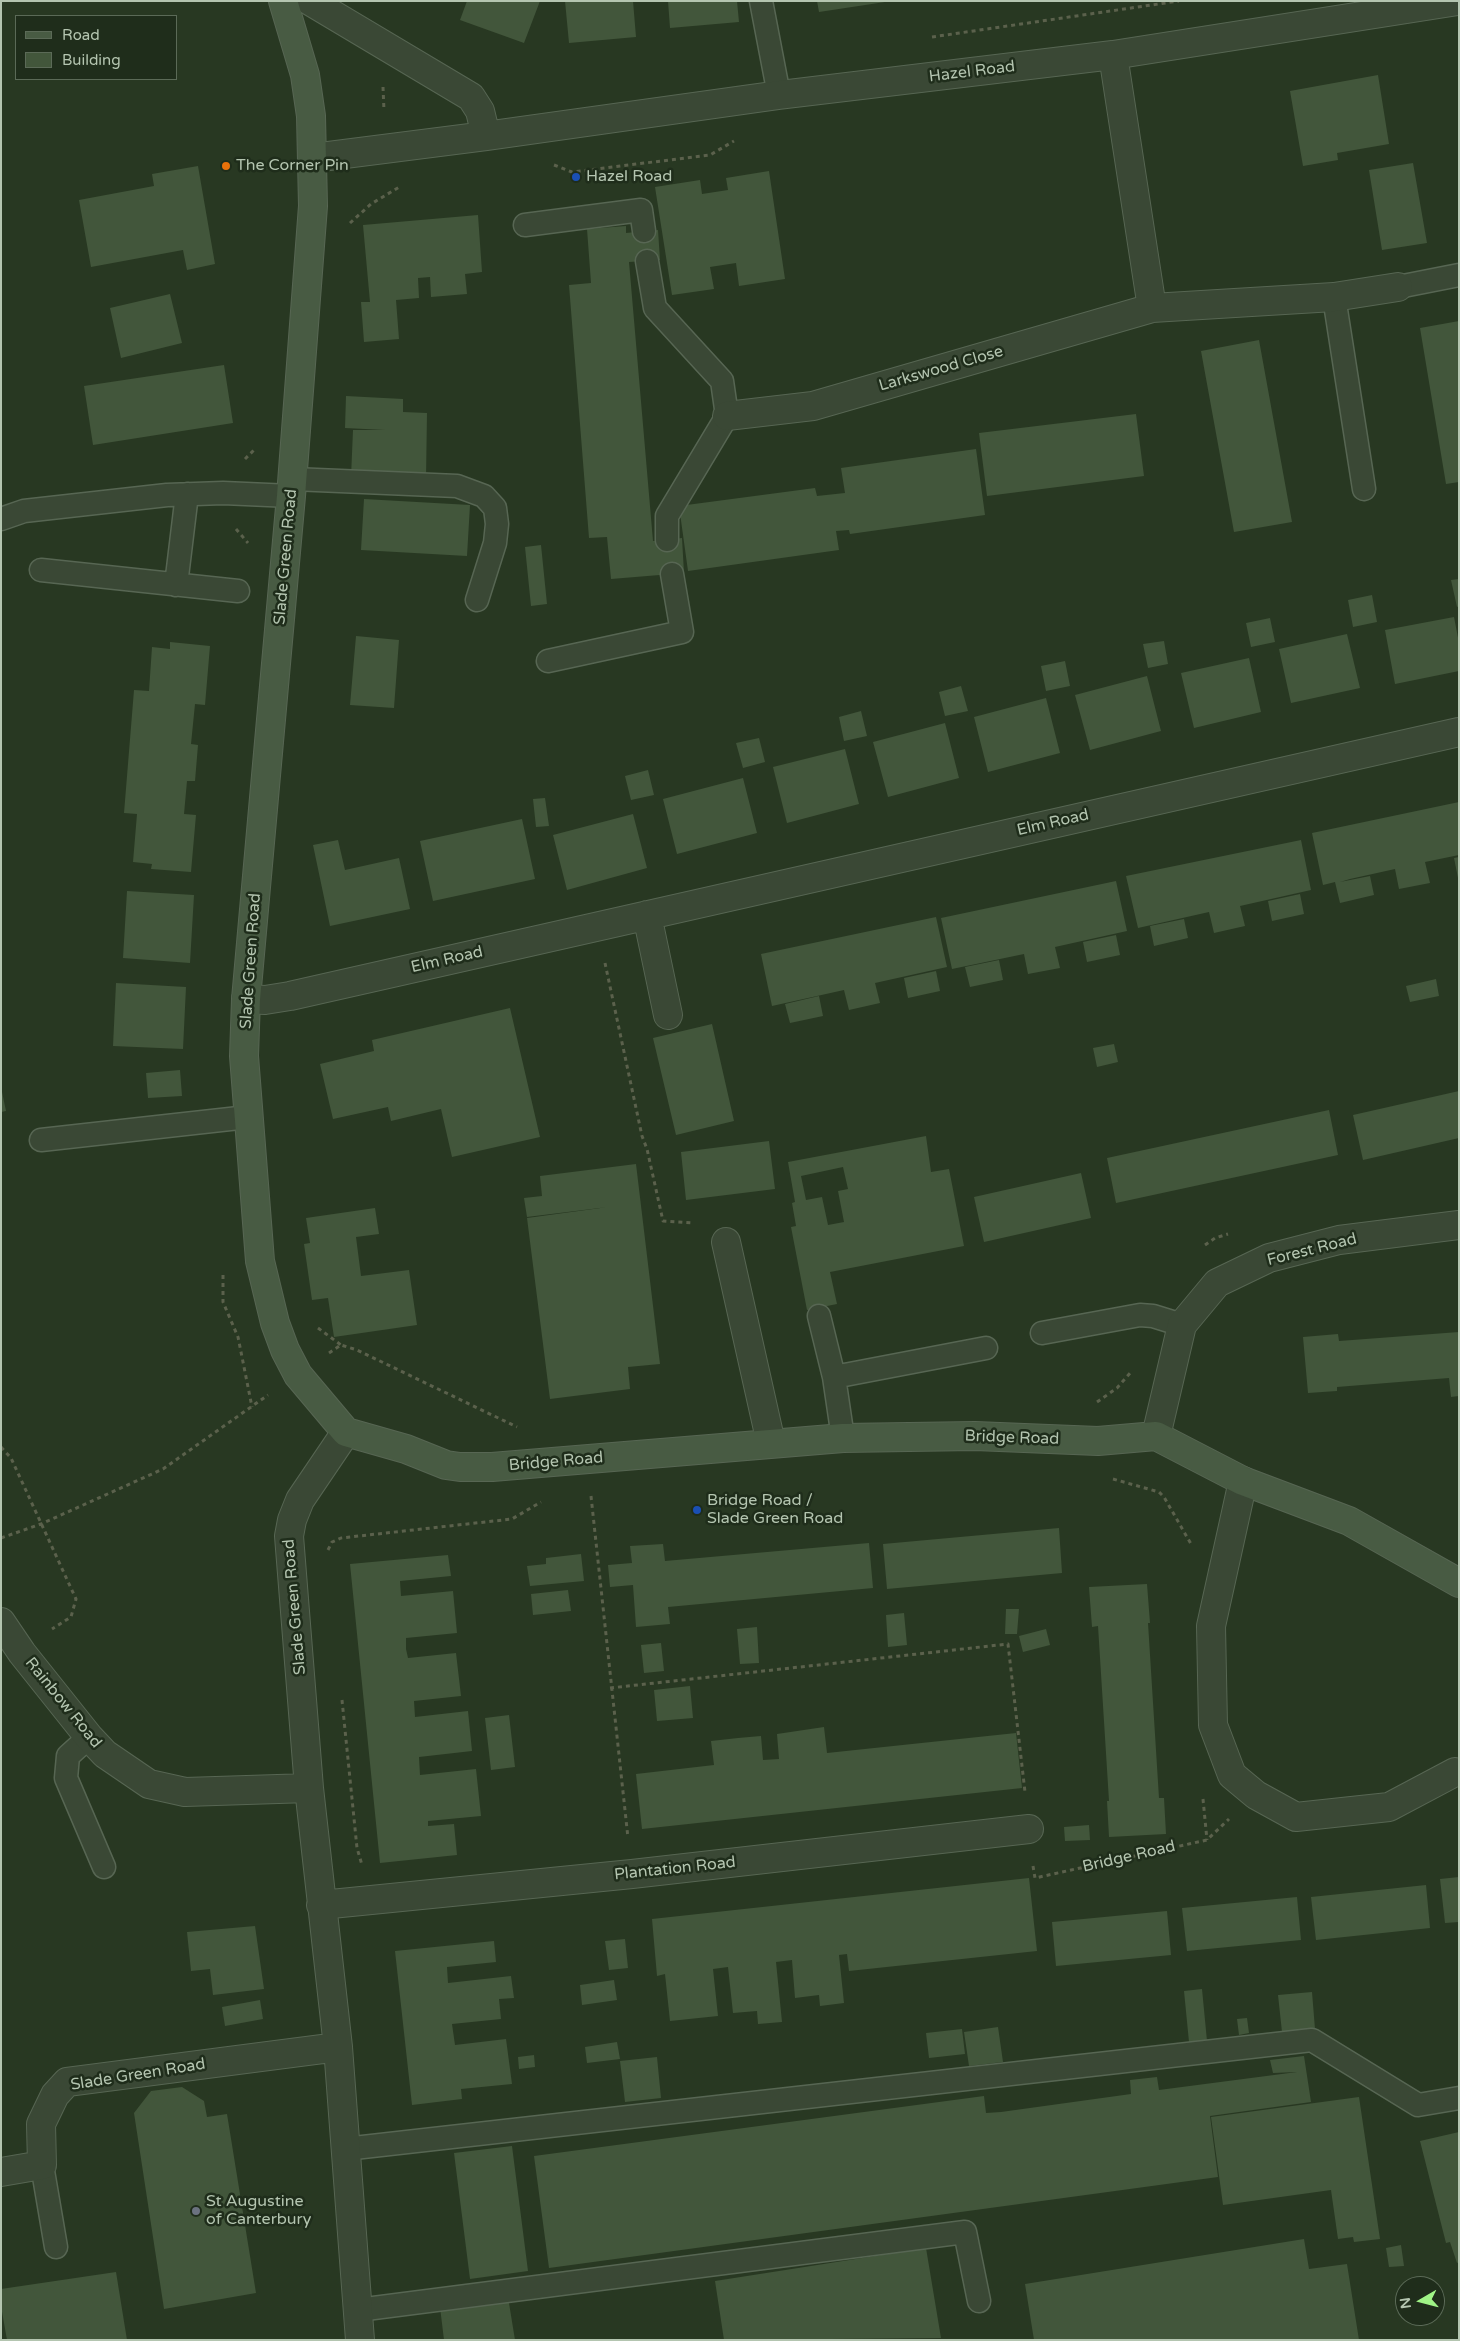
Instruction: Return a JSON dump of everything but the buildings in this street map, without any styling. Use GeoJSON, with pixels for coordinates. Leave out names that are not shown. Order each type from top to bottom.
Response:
{"type":"FeatureCollection","features":[{"type":"Feature","properties":{"kind":"street","name":"Slade Green Road"},"geometry":{"type":"LineString","coordinates":[[283,1],[305,75],[311,116],[313,158],[311,247],[292,487],[246,1000],[244,1056],[256,1222],[263,1278],[281,1341],[298,1375],[346,1432],[309,1484],[300,1500],[289,1529],[309,1788],[338,2047],[360,2340]]}},
{"type":"Feature","properties":{"kind":"street"},"geometry":{"type":"LineString","coordinates":[[310,1],[471,97],[480,111],[486,136]]}},
{"type":"Feature","properties":{"kind":"street","name":"Hazel Road"},"geometry":{"type":"LineString","coordinates":[[313,158],[779,95],[1113,55],[1348,10],[1458,1]]}},
{"type":"Feature","properties":{"kind":"street"},"geometry":{"type":"LineString","coordinates":[[1113,55],[1152,308]]}},
{"type":"Feature","properties":{"kind":"street","name":"Larkswood Close"},"geometry":{"type":"LineString","coordinates":[[727,416],[813,406],[1152,308],[1334,297],[1398,287]]}},
{"type":"Feature","properties":{"kind":"street","name":"Elm Road"},"geometry":{"type":"LineString","coordinates":[[246,1000],[265,1000],[290,996],[1459,732]]}},
{"type":"Feature","properties":{"kind":"street"},"geometry":{"type":"LineString","coordinates":[[647,915],[668,1015]]}},
{"type":"Feature","properties":{"kind":"street","name":"Forest Road"},"geometry":{"type":"LineString","coordinates":[[1156,1436],[1182,1325],[1217,1284],[1270,1258],[1338,1240],[1459,1225]]}},
{"type":"Feature","properties":{"kind":"street"},"geometry":{"type":"LineString","coordinates":[[726,1242],[770,1443]]}},
{"type":"Feature","properties":{"kind":"street","name":"Bridge Road"},"geometry":{"type":"LineString","coordinates":[[346,1432],[406,1449],[446,1465],[477,1468],[843,1438],[975,1436],[1098,1441],[1156,1436]]}},
{"type":"Feature","properties":{"kind":"street"},"geometry":{"type":"LineString","coordinates":[[1156,1436],[1242,1481],[1349,1521],[1459,1584]]}},
{"type":"Feature","properties":{"kind":"street"},"geometry":{"type":"LineString","coordinates":[[1242,1481],[1211,1626],[1213,1725],[1232,1775],[1256,1795],[1296,1817],[1389,1807],[1455,1772]]}},
{"type":"Feature","properties":{"kind":"street","name":"Rainbow Road"},"geometry":{"type":"LineString","coordinates":[[1,1622],[22,1653],[89,1737],[105,1754],[149,1784],[185,1792],[309,1788]]}},
{"type":"Feature","properties":{"kind":"street","name":"Plantation Road"},"geometry":{"type":"LineString","coordinates":[[321,1904],[632,1874],[1029,1829]]}},
{"type":"Feature","properties":{"kind":"street","name":"Slade Green Road"},"geometry":{"type":"LineString","coordinates":[[42,2165],[41,2124],[55,2095],[67,2082],[338,2047]]}},
{"type":"Feature","properties":{"kind":"street"},"geometry":{"type":"LineString","coordinates":[[1,2172],[42,2165]]}},
{"type":"Feature","properties":{"kind":"lane"},"geometry":{"type":"LineString","coordinates":[[761,1],[779,95]]}},
{"type":"Feature","properties":{"kind":"lane"},"geometry":{"type":"LineString","coordinates":[[525,225],[642,210],[644,231]]}},
{"type":"Feature","properties":{"kind":"lane"},"geometry":{"type":"LineString","coordinates":[[647,260],[655,308],[722,381],[727,416],[667,516],[667,540]]}},
{"type":"Feature","properties":{"kind":"lane"},"geometry":{"type":"LineString","coordinates":[[1398,287],[1459,275]]}},
{"type":"Feature","properties":{"kind":"lane"},"geometry":{"type":"LineString","coordinates":[[1334,297],[1364,489]]}},
{"type":"Feature","properties":{"kind":"lane"},"geometry":{"type":"LineString","coordinates":[[1,519],[24,511],[143,497],[292,487],[457,486],[484,496],[494,508],[498,524],[495,543],[477,600]]}},
{"type":"Feature","properties":{"kind":"lane"},"geometry":{"type":"LineString","coordinates":[[176,585],[186,494]]}},
{"type":"Feature","properties":{"kind":"lane"},"geometry":{"type":"LineString","coordinates":[[41,570],[238,591]]}},
{"type":"Feature","properties":{"kind":"lane"},"geometry":{"type":"LineString","coordinates":[[548,661],[682,632],[672,574]]}},
{"type":"Feature","properties":{"kind":"lane"},"geometry":{"type":"LineString","coordinates":[[41,1140],[248,1117]]}},
{"type":"Feature","properties":{"kind":"lane"},"geometry":{"type":"LineString","coordinates":[[1042,1333],[1140,1315],[1153,1316],[1182,1325]]}},
{"type":"Feature","properties":{"kind":"lane"},"geometry":{"type":"LineString","coordinates":[[819,1316],[834,1377],[843,1438]]}},
{"type":"Feature","properties":{"kind":"lane"},"geometry":{"type":"LineString","coordinates":[[834,1377],[986,1348]]}},
{"type":"Feature","properties":{"kind":"lane"},"geometry":{"type":"LineString","coordinates":[[89,1737],[68,1756],[66,1778],[104,1867]]}},
{"type":"Feature","properties":{"kind":"lane"},"geometry":{"type":"LineString","coordinates":[[345,2149],[1312,2040],[1418,2105],[1459,2098]]}},
{"type":"Feature","properties":{"kind":"lane"},"geometry":{"type":"LineString","coordinates":[[42,2165],[56,2247]]}},
{"type":"Feature","properties":{"kind":"lane"},"geometry":{"type":"LineString","coordinates":[[358,2310],[965,2232],[980,2301]]}},
{"type":"Feature","properties":{"kind":"path"},"geometry":{"type":"LineString","coordinates":[[345,228],[371,204],[388,194]]}},
{"type":"Feature","properties":{"kind":"path"},"geometry":{"type":"LineString","coordinates":[[243,460],[253,453],[260,442]]}},
{"type":"Feature","properties":{"kind":"path"},"geometry":{"type":"LineString","coordinates":[[184,517],[223,520],[237,530],[251,546]]}},
{"type":"Feature","properties":{"kind":"path"},"geometry":{"type":"LineString","coordinates":[[598,926],[642,1136],[647,1149],[663,1221],[723,1226],[726,1242]]}},
{"type":"Feature","properties":{"kind":"path"},"geometry":{"type":"LineString","coordinates":[[223,1265],[223,1302],[238,1337],[252,1407]]}},
{"type":"Feature","properties":{"kind":"path"},"geometry":{"type":"LineString","coordinates":[[312,1322],[341,1345],[357,1350],[522,1429]]}},
{"type":"Feature","properties":{"kind":"path"},"geometry":{"type":"LineString","coordinates":[[1,1538],[42,1524],[163,1469],[341,1345]]}},
{"type":"Feature","properties":{"kind":"path"},"geometry":{"type":"LineString","coordinates":[[1,1447],[11,1458],[76,1598],[72,1617],[42,1636],[22,1653]]}},
{"type":"Feature","properties":{"kind":"path"},"geometry":{"type":"LineString","coordinates":[[1110,1479],[1158,1492],[1164,1497],[1192,1547]]}},
{"type":"Feature","properties":{"kind":"path"},"geometry":{"type":"LineString","coordinates":[[582,1495],[591,1494],[610,1688],[632,1874]]}},
{"type":"Feature","properties":{"kind":"path"},"geometry":{"type":"LineString","coordinates":[[328,1556],[329,1546],[341,1538],[512,1519],[546,1499]]}},
{"type":"Feature","properties":{"kind":"path"},"geometry":{"type":"LineString","coordinates":[[610,1688],[1008,1644],[1029,1829]]}},
{"type":"Feature","properties":{"kind":"path"},"geometry":{"type":"LineString","coordinates":[[341,1692],[357,1848],[362,1866],[363,1899]]}},
{"type":"Feature","properties":{"kind":"path"},"geometry":{"type":"LineString","coordinates":[[1202,1790],[1207,1840]]}},
{"type":"Feature","properties":{"kind":"path"},"geometry":{"type":"LineString","coordinates":[[1207,1840],[1256,1795]]}},
{"type":"Feature","properties":{"kind":"path","name":"Bridge Road"},"geometry":{"type":"LineString","coordinates":[[1029,1829],[1035,1878],[1207,1840]]}},
{"type":"Feature","properties":{"kind":"place","name":"The Corner Pin"},"geometry":{"type":"Point","coordinates":[226,166]}},
{"type":"Feature","properties":{"kind":"place","name":"Hazel Road"},"geometry":{"type":"Point","coordinates":[576,177]}},
{"type":"Feature","properties":{"kind":"place","name":"Bridge Road / Slade Green Road"},"geometry":{"type":"Point","coordinates":[697,1510]}},
{"type":"Feature","properties":{"kind":"place","name":"St Augustine of Canterbury"},"geometry":{"type":"Point","coordinates":[196,2211]}}]}
